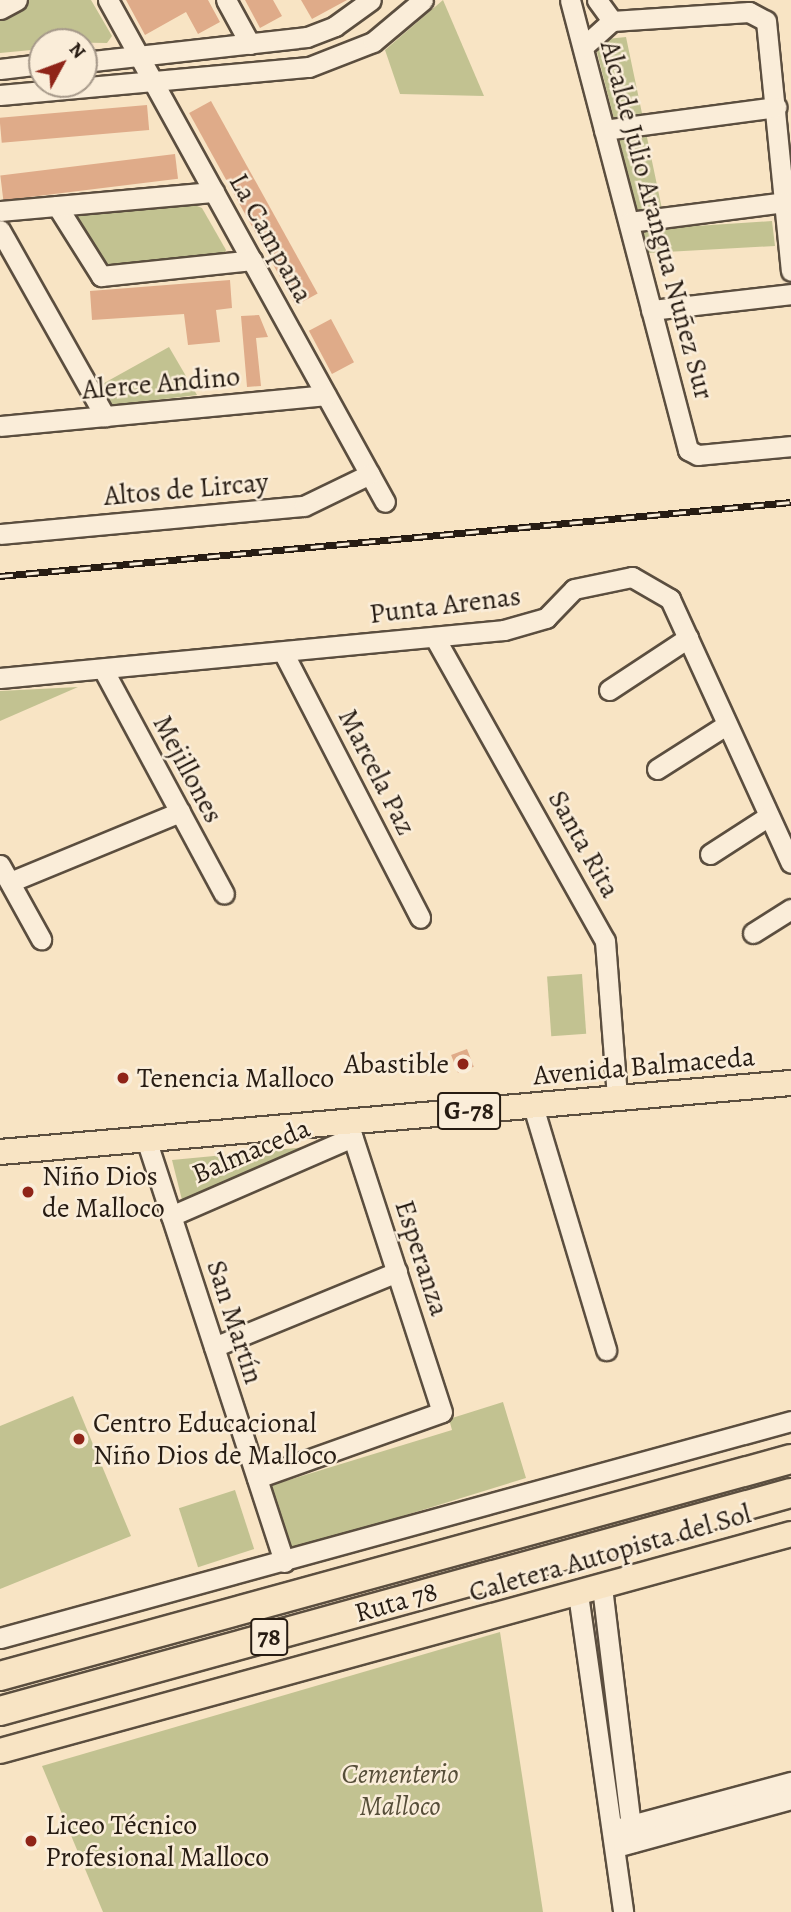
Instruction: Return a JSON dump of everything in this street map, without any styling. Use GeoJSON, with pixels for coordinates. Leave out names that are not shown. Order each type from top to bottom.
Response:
{"type":"FeatureCollection","features":[{"type":"Feature","properties":{"kind":"highway","name":"Ruta 78"},"geometry":{"type":"LineString","coordinates":[[0,1676],[791,1459]]}},
{"type":"Feature","properties":{"kind":"highway","name":"Ruta 78"},"geometry":{"type":"LineString","coordinates":[[0,1711],[791,1493]]}},
{"type":"Feature","properties":{"kind":"main road","name":"Avenida Balmaceda"},"geometry":{"type":"LineString","coordinates":[[0,1152],[146,1139],[351,1129],[533,1106],[791,1083]]}},
{"type":"Feature","properties":{"kind":"main road","name":"Caletera Autopista del Sol"},"geometry":{"type":"LineString","coordinates":[[0,1751],[791,1534]]}},
{"type":"Feature","properties":{"kind":"street"},"geometry":{"type":"LineString","coordinates":[[0,9],[17,0]]}},
{"type":"Feature","properties":{"kind":"street","name":"La Campana"},"geometry":{"type":"LineString","coordinates":[[108,0],[386,502]]}},
{"type":"Feature","properties":{"kind":"street"},"geometry":{"type":"LineString","coordinates":[[226,0],[250,44]]}},
{"type":"Feature","properties":{"kind":"street"},"geometry":{"type":"LineString","coordinates":[[98,83],[325,63],[373,42],[423,0]]}},
{"type":"Feature","properties":{"kind":"street","name":"Alcalde Julio Arangua Nuñez Sur"},"geometry":{"type":"LineString","coordinates":[[570,0],[691,453],[791,446]]}},
{"type":"Feature","properties":{"kind":"street","name":"Alcalde Julio Arangua Nuñez Sur"},"geometry":{"type":"LineString","coordinates":[[597,0],[612,22]]}},
{"type":"Feature","properties":{"kind":"street"},"geometry":{"type":"LineString","coordinates":[[98,60],[317,34],[360,4]]}},
{"type":"Feature","properties":{"kind":"street"},"geometry":{"type":"LineString","coordinates":[[583,47],[612,22],[761,16],[769,27],[791,271]]}},
{"type":"Feature","properties":{"kind":"street"},"geometry":{"type":"LineString","coordinates":[[0,69],[28,66]]}},
{"type":"Feature","properties":{"kind":"street"},"geometry":{"type":"LineString","coordinates":[[0,94],[28,90]]}},
{"type":"Feature","properties":{"kind":"street"},"geometry":{"type":"LineString","coordinates":[[604,130],[776,107]]}},
{"type":"Feature","properties":{"kind":"street"},"geometry":{"type":"LineString","coordinates":[[0,211],[214,192]]}},
{"type":"Feature","properties":{"kind":"street"},"geometry":{"type":"LineString","coordinates":[[629,222],[785,202]]}},
{"type":"Feature","properties":{"kind":"street"},"geometry":{"type":"LineString","coordinates":[[57,206],[101,276],[251,260]]}},
{"type":"Feature","properties":{"kind":"street"},"geometry":{"type":"LineString","coordinates":[[0,230],[105,416]]}},
{"type":"Feature","properties":{"kind":"street"},"geometry":{"type":"LineString","coordinates":[[651,310],[791,294]]}},
{"type":"Feature","properties":{"kind":"street","name":"Alerce Andino"},"geometry":{"type":"LineString","coordinates":[[0,426],[326,395]]}},
{"type":"Feature","properties":{"kind":"street","name":"Altos de Lircay"},"geometry":{"type":"LineString","coordinates":[[0,534],[304,506],[370,474]]}},
{"type":"Feature","properties":{"kind":"street","name":"Punta Arenas"},"geometry":{"type":"LineString","coordinates":[[0,678],[435,638],[528,626],[574,589],[632,577],[670,599],[791,863]]}},
{"type":"Feature","properties":{"kind":"street","name":"Santa Rita"},"geometry":{"type":"LineString","coordinates":[[435,638],[605,941],[617,1098]]}},
{"type":"Feature","properties":{"kind":"street"},"geometry":{"type":"LineString","coordinates":[[609,690],[688,638]]}},
{"type":"Feature","properties":{"kind":"street","name":"Marcela Paz"},"geometry":{"type":"LineString","coordinates":[[283,652],[420,918]]}},
{"type":"Feature","properties":{"kind":"street","name":"Mejillones"},"geometry":{"type":"LineString","coordinates":[[103,669],[224,894]]}},
{"type":"Feature","properties":{"kind":"street"},"geometry":{"type":"LineString","coordinates":[[657,769],[726,725]]}},
{"type":"Feature","properties":{"kind":"street"},"geometry":{"type":"LineString","coordinates":[[41,939],[5,873],[180,812]]}},
{"type":"Feature","properties":{"kind":"street"},"geometry":{"type":"LineString","coordinates":[[710,854],[769,816]]}},
{"type":"Feature","properties":{"kind":"street"},"geometry":{"type":"LineString","coordinates":[[753,933],[791,909]]}},
{"type":"Feature","properties":{"kind":"street"},"geometry":{"type":"LineString","coordinates":[[533,1106],[606,1350]]}},
{"type":"Feature","properties":{"kind":"street","name":"Balmaceda"},"geometry":{"type":"LineString","coordinates":[[171,1216],[351,1129]]}},
{"type":"Feature","properties":{"kind":"street","name":"Esperanza"},"geometry":{"type":"LineString","coordinates":[[257,1478],[442,1412],[351,1129]]}},
{"type":"Feature","properties":{"kind":"street","name":"San Martín"},"geometry":{"type":"LineString","coordinates":[[146,1139],[284,1562]]}},
{"type":"Feature","properties":{"kind":"street"},"geometry":{"type":"LineString","coordinates":[[214,1347],[397,1272]]}},
{"type":"Feature","properties":{"kind":"street"},"geometry":{"type":"LineString","coordinates":[[0,1638],[791,1422]]}},
{"type":"Feature","properties":{"kind":"street"},"geometry":{"type":"LineString","coordinates":[[602,1587],[623,1836],[623,1912]]}},
{"type":"Feature","properties":{"kind":"street"},"geometry":{"type":"LineString","coordinates":[[578,1594],[623,1836]]}},
{"type":"Feature","properties":{"kind":"street"},"geometry":{"type":"LineString","coordinates":[[623,1836],[783,1793]]}},
{"type":"Feature","properties":{"kind":"green space"},"geometry":{"type":"Polygon","coordinates":[[[26,0],[91,0],[112,36],[107,43],[98,43],[98,28],[28,28],[28,50],[0,53],[0,13],[26,0]]]}},
{"type":"Feature","properties":{"kind":"green space"},"geometry":{"type":"Polygon","coordinates":[[[443,0],[484,96],[400,94],[385,50],[443,0]]]}},
{"type":"Feature","properties":{"kind":"green space"},"geometry":{"type":"Polygon","coordinates":[[[626,37],[666,228],[772,221],[775,246],[648,253],[597,52],[607,39],[626,37]]]}},
{"type":"Feature","properties":{"kind":"green space"},"geometry":{"type":"Polygon","coordinates":[[[192,204],[202,208],[226,250],[222,260],[117,271],[98,262],[73,215],[192,204]]]}},
{"type":"Feature","properties":{"kind":"green space"},"geometry":{"type":"Polygon","coordinates":[[[169,347],[197,395],[114,405],[104,401],[97,387],[169,347]]]}},
{"type":"Feature","properties":{"kind":"green space"},"geometry":{"type":"Polygon","coordinates":[[[78,687],[0,721],[0,691],[78,687]]]}},
{"type":"Feature","properties":{"kind":"green space"},"geometry":{"type":"Polygon","coordinates":[[[582,974],[586,1034],[551,1036],[547,976],[582,974]]]}},
{"type":"Feature","properties":{"kind":"green space"},"geometry":{"type":"Polygon","coordinates":[[[317,1146],[183,1204],[172,1160],[317,1146]]]}},
{"type":"Feature","properties":{"kind":"green space"},"geometry":{"type":"Polygon","coordinates":[[[73,1396],[131,1536],[0,1589],[0,1426],[73,1396]]]}},
{"type":"Feature","properties":{"kind":"green space"},"geometry":{"type":"Polygon","coordinates":[[[503,1402],[526,1478],[286,1552],[266,1487],[452,1430],[449,1419],[503,1402]]]}},
{"type":"Feature","properties":{"kind":"green space"},"geometry":{"type":"Polygon","coordinates":[[[235,1490],[254,1549],[198,1567],[179,1508],[235,1490]]]}},
{"type":"Feature","properties":{"kind":"green space","name":"Cementerio Malloco"},"geometry":{"type":"Polygon","coordinates":[[[500,1632],[543,1912],[103,1912],[42,1766],[500,1632]]]}},
{"type":"Feature","properties":{"kind":"building"},"geometry":{"type":"Polygon","coordinates":[[[126,0],[208,0],[220,22],[198,34],[186,12],[145,35],[126,0]]]}},
{"type":"Feature","properties":{"kind":"building"},"geometry":{"type":"Polygon","coordinates":[[[245,0],[273,0],[282,16],[260,28],[245,0]]]}},
{"type":"Feature","properties":{"kind":"building"},"geometry":{"type":"Polygon","coordinates":[[[301,0],[347,0],[312,19],[301,0]]]}},
{"type":"Feature","properties":{"kind":"building"},"geometry":{"type":"Polygon","coordinates":[[[211,101],[318,293],[296,306],[189,113],[211,101]]]}},
{"type":"Feature","properties":{"kind":"building"},"geometry":{"type":"Polygon","coordinates":[[[147,105],[149,130],[2,143],[0,118],[147,105]]]}},
{"type":"Feature","properties":{"kind":"building"},"geometry":{"type":"Polygon","coordinates":[[[175,154],[178,179],[3,200],[0,175],[175,154]]]}},
{"type":"Feature","properties":{"kind":"building"},"geometry":{"type":"Polygon","coordinates":[[[230,280],[232,308],[216,310],[220,342],[188,345],[184,314],[92,320],[90,291],[230,280]]]}},
{"type":"Feature","properties":{"kind":"building"},"geometry":{"type":"Polygon","coordinates":[[[259,315],[268,337],[256,338],[261,386],[247,387],[241,316],[259,315]]]}},
{"type":"Feature","properties":{"kind":"building"},"geometry":{"type":"Polygon","coordinates":[[[331,319],[354,362],[332,374],[309,331],[331,319]]]}},
{"type":"Feature","properties":{"kind":"building"},"geometry":{"type":"Polygon","coordinates":[[[467,1049],[474,1067],[458,1073],[451,1055],[467,1049]]]}},
{"type":"Feature","properties":{"kind":"railway"},"geometry":{"type":"LineString","coordinates":[[0,576],[791,502]]}},
{"type":"Feature","properties":{"kind":"place","name":"Abastible"},"geometry":{"type":"Point","coordinates":[463,1064]}},
{"type":"Feature","properties":{"kind":"place","name":"Tenencia Malloco"},"geometry":{"type":"Point","coordinates":[123,1078]}},
{"type":"Feature","properties":{"kind":"place","name":"Niño Dios de Malloco"},"geometry":{"type":"Point","coordinates":[28,1192]}},
{"type":"Feature","properties":{"kind":"place","name":"Centro Educacional Niño Dios de Malloco"},"geometry":{"type":"Point","coordinates":[79,1439]}},
{"type":"Feature","properties":{"kind":"place","name":"Liceo Técnico Profesional Malloco"},"geometry":{"type":"Point","coordinates":[31,1841]}}]}
